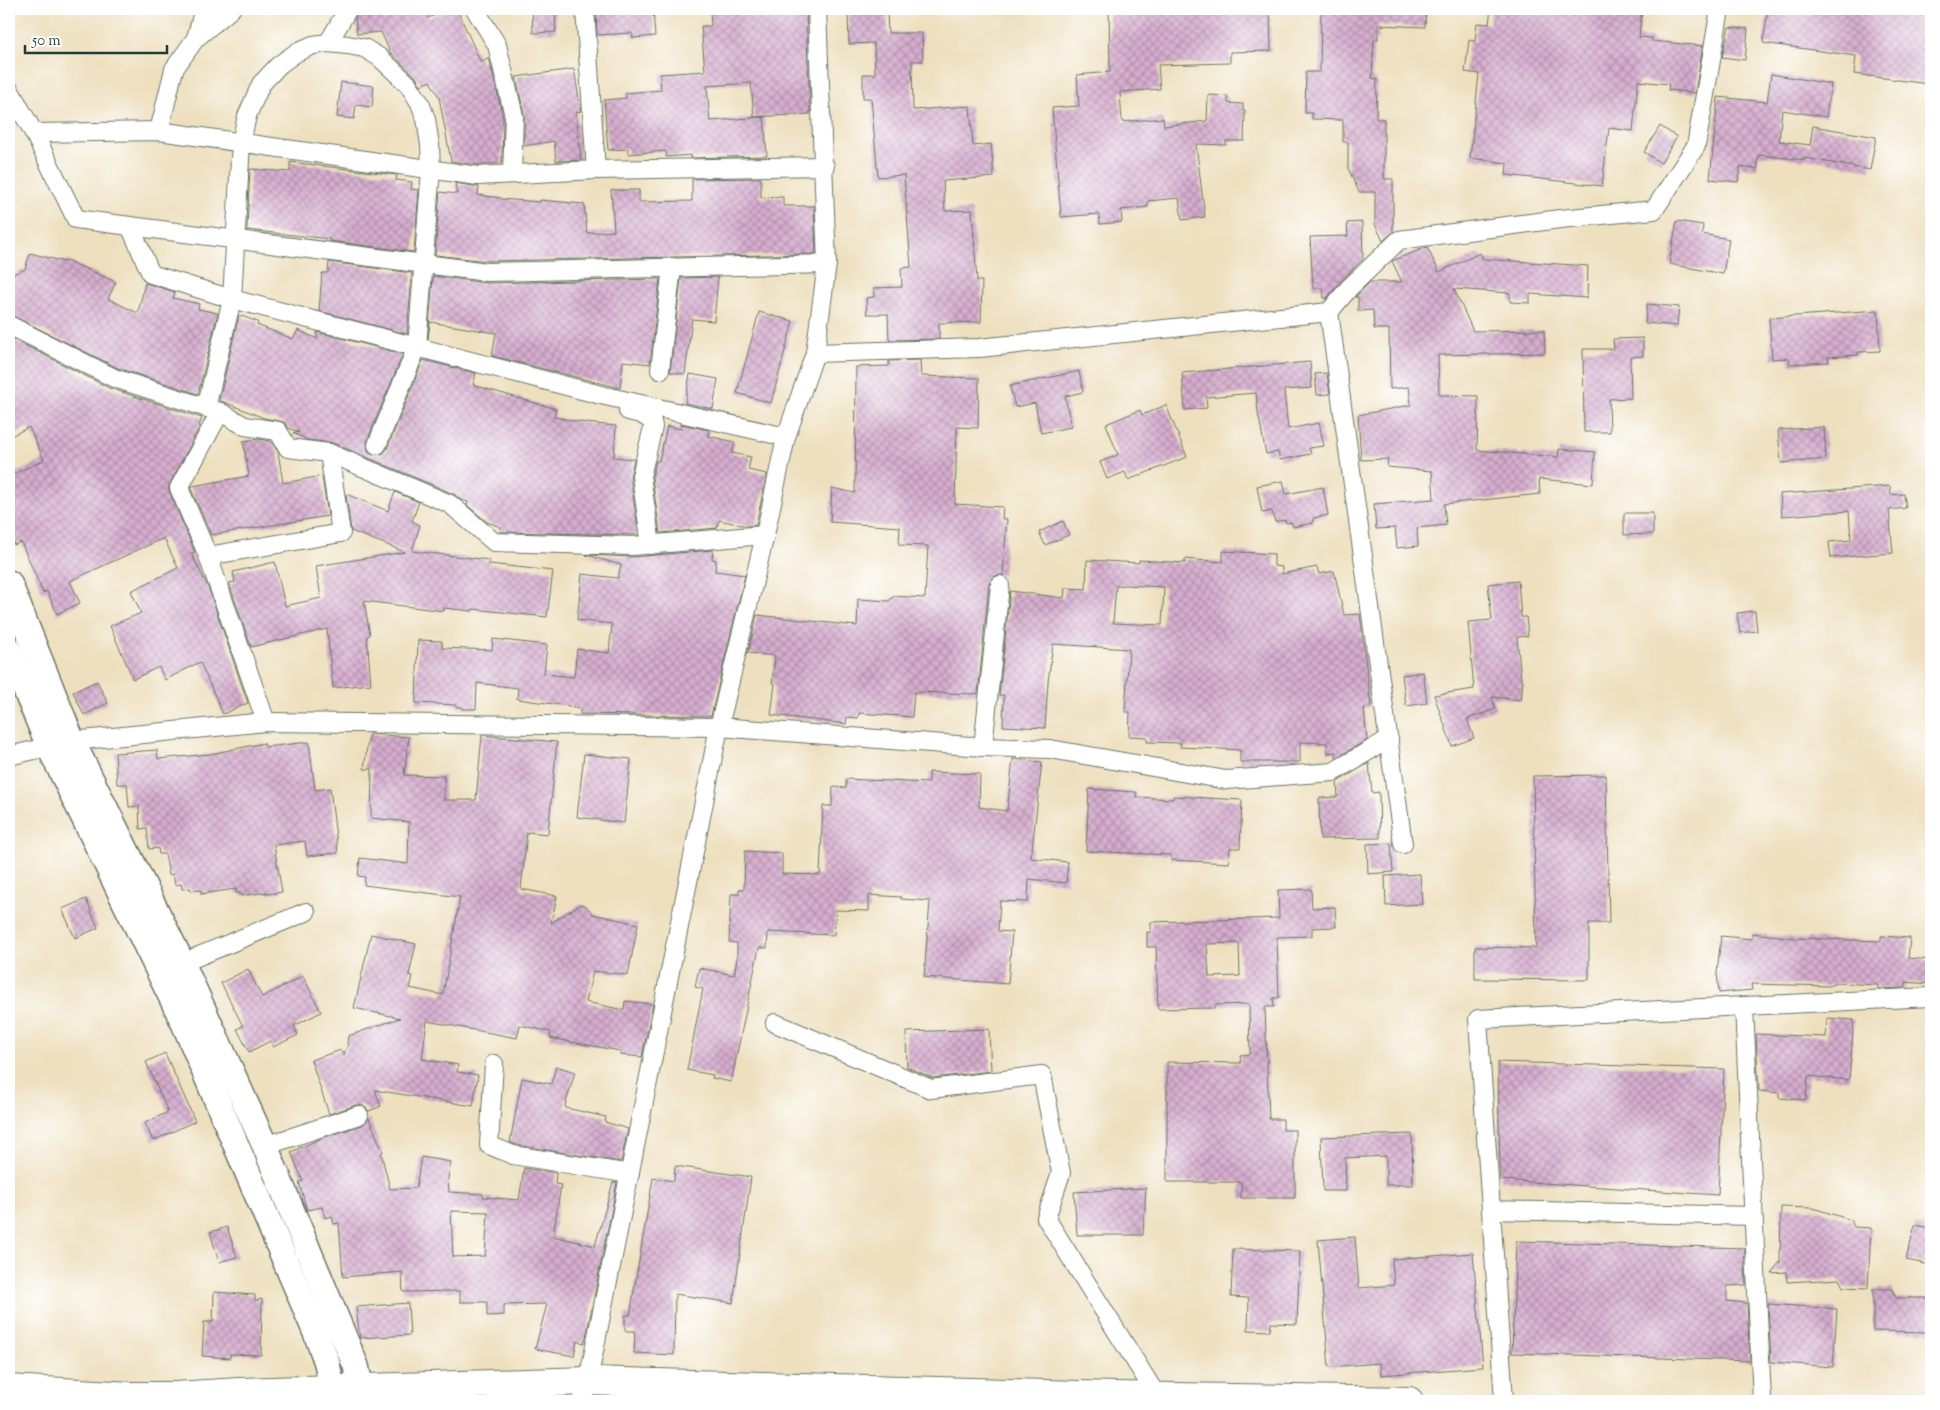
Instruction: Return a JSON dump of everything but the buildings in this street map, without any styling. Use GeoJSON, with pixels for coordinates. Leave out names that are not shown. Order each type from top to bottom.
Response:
{"type":"FeatureCollection","features":[{"type":"Feature","properties":{"kind":"main road"},"geometry":{"type":"LineString","coordinates":[[9,583],[60,744],[184,1023],[316,1333],[327,1363],[334,1396]]}},
{"type":"Feature","properties":{"kind":"main road"},"geometry":{"type":"LineString","coordinates":[[9,650],[182,963],[265,1146],[356,1366],[361,1395]]}},
{"type":"Feature","properties":{"kind":"main road"},"geometry":{"type":"LineString","coordinates":[[9,1388],[132,1396],[334,1396],[585,1391],[1157,1396],[1409,1401]]}},
{"type":"Feature","properties":{"kind":"street"},"geometry":{"type":"LineString","coordinates":[[196,38],[204,9]]}},
{"type":"Feature","properties":{"kind":"street"},"geometry":{"type":"LineString","coordinates":[[160,131],[174,69],[196,38],[231,9]]}},
{"type":"Feature","properties":{"kind":"street"},"geometry":{"type":"LineString","coordinates":[[328,43],[348,9]]}},
{"type":"Feature","properties":{"kind":"street"},"geometry":{"type":"LineString","coordinates":[[476,9],[496,45],[514,116],[512,174]]}},
{"type":"Feature","properties":{"kind":"street"},"geometry":{"type":"LineString","coordinates":[[585,9],[596,170]]}},
{"type":"Feature","properties":{"kind":"street"},"geometry":{"type":"LineString","coordinates":[[585,1391],[719,727],[765,535],[786,437],[814,353],[827,264],[825,166],[817,9]]}},
{"type":"Feature","properties":{"kind":"street"},"geometry":{"type":"LineString","coordinates":[[814,353],[979,348],[1329,312],[1349,288],[1399,240],[1560,219],[1654,210],[1696,146],[1720,9]]}},
{"type":"Feature","properties":{"kind":"street"},"geometry":{"type":"LineString","coordinates":[[266,722],[208,556],[179,488],[213,410],[232,299],[241,142],[247,116],[261,84],[279,65],[297,52],[313,45],[328,43],[348,44],[364,48],[379,57],[408,84],[420,103],[426,119],[431,169],[422,264],[417,347],[377,445]]}},
{"type":"Feature","properties":{"kind":"street"},"geometry":{"type":"LineString","coordinates":[[9,89],[34,132],[76,219],[487,272],[827,264]]}},
{"type":"Feature","properties":{"kind":"street"},"geometry":{"type":"LineString","coordinates":[[34,132],[160,131],[478,176],[596,170],[825,166]]}},
{"type":"Feature","properties":{"kind":"street"},"geometry":{"type":"LineString","coordinates":[[130,226],[151,274],[232,299],[601,395],[786,437]]}},
{"type":"Feature","properties":{"kind":"street"},"geometry":{"type":"LineString","coordinates":[[660,370],[672,268]]}},
{"type":"Feature","properties":{"kind":"street"},"geometry":{"type":"LineString","coordinates":[[1329,312],[1403,844]]}},
{"type":"Feature","properties":{"kind":"street"},"geometry":{"type":"LineString","coordinates":[[9,325],[114,378],[213,410],[245,426],[278,432],[288,448],[329,453],[450,504],[494,542],[632,546],[765,535]]}},
{"type":"Feature","properties":{"kind":"street"},"geometry":{"type":"LineString","coordinates":[[482,373],[641,414],[652,421],[653,427],[641,476],[651,545]]}},
{"type":"Feature","properties":{"kind":"street"},"geometry":{"type":"LineString","coordinates":[[208,556],[341,534],[329,453]]}},
{"type":"Feature","properties":{"kind":"street"},"geometry":{"type":"LineString","coordinates":[[983,747],[1000,585]]}},
{"type":"Feature","properties":{"kind":"street"},"geometry":{"type":"LineString","coordinates":[[9,756],[60,744],[266,722],[719,727],[983,747],[1050,749],[1226,780],[1332,772],[1389,739]]}},
{"type":"Feature","properties":{"kind":"street"},"geometry":{"type":"LineString","coordinates":[[182,963],[306,912]]}},
{"type":"Feature","properties":{"kind":"street"},"geometry":{"type":"LineString","coordinates":[[1504,1401],[1478,1019],[1931,997]]}},
{"type":"Feature","properties":{"kind":"street"},"geometry":{"type":"LineString","coordinates":[[1744,1006],[1762,1401]]}},
{"type":"Feature","properties":{"kind":"street"},"geometry":{"type":"LineString","coordinates":[[775,1023],[931,1089],[1042,1075],[1061,1173],[1046,1218],[1157,1396]]}},
{"type":"Feature","properties":{"kind":"street"},"geometry":{"type":"LineString","coordinates":[[494,1064],[489,1145],[513,1155],[630,1174]]}},
{"type":"Feature","properties":{"kind":"street"},"geometry":{"type":"LineString","coordinates":[[265,1146],[359,1115]]}},
{"type":"Feature","properties":{"kind":"street"},"geometry":{"type":"LineString","coordinates":[[1491,1210],[1754,1216]]}}]}
